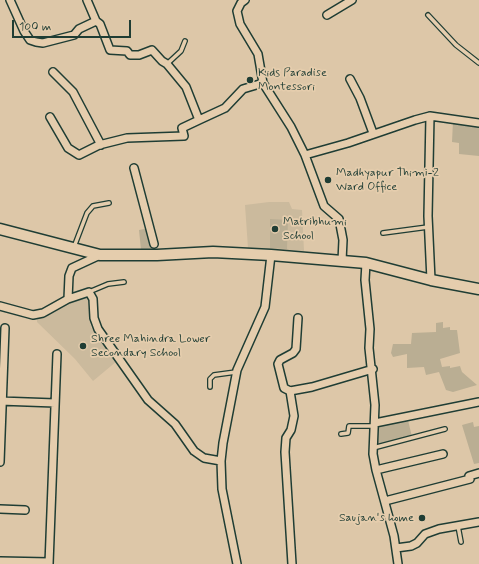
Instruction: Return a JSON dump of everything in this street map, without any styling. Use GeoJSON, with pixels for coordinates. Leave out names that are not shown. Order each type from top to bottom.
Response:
{"type":"FeatureCollection","features":[{"type":"Feature","properties":{"kind":"main road"},"geometry":{"type":"LineString","coordinates":[[0,229],[100,255],[157,255],[213,252],[342,261],[366,264],[430,280],[479,289]]}},
{"type":"Feature","properties":{"kind":"street"},"geometry":{"type":"LineString","coordinates":[[10,0],[24,31],[30,40],[36,42],[44,43],[74,35],[79,29],[96,21]]}},
{"type":"Feature","properties":{"kind":"street"},"geometry":{"type":"LineString","coordinates":[[87,0],[96,21],[100,24],[110,50],[127,51],[130,55],[139,55],[152,50],[162,61],[167,64],[188,91],[199,120]]}},
{"type":"Feature","properties":{"kind":"street"},"geometry":{"type":"LineString","coordinates":[[245,0],[238,8],[237,16],[245,35],[258,54],[263,83],[291,127],[305,155],[324,206],[339,218],[343,240],[342,261]]}},
{"type":"Feature","properties":{"kind":"street"},"geometry":{"type":"LineString","coordinates":[[327,15],[352,0]]}},
{"type":"Feature","properties":{"kind":"street"},"geometry":{"type":"LineString","coordinates":[[53,72],[73,92],[101,145]]}},
{"type":"Feature","properties":{"kind":"street"},"geometry":{"type":"LineString","coordinates":[[350,79],[360,98],[373,133]]}},
{"type":"Feature","properties":{"kind":"street"},"geometry":{"type":"LineString","coordinates":[[50,117],[68,148],[75,154],[79,155],[101,145],[138,137],[180,138],[184,136],[182,128],[225,108],[243,89],[263,83]]}},
{"type":"Feature","properties":{"kind":"street"},"geometry":{"type":"LineString","coordinates":[[305,155],[430,116],[479,123]]}},
{"type":"Feature","properties":{"kind":"street"},"geometry":{"type":"LineString","coordinates":[[430,116],[428,227],[430,280]]}},
{"type":"Feature","properties":{"kind":"street"},"geometry":{"type":"LineString","coordinates":[[134,168],[154,244]]}},
{"type":"Feature","properties":{"kind":"street"},"geometry":{"type":"LineString","coordinates":[[68,299],[69,276],[72,268],[100,255]]}},
{"type":"Feature","properties":{"kind":"street"},"geometry":{"type":"LineString","coordinates":[[237,564],[222,489],[221,461],[226,422],[236,372],[265,307],[271,255]]}},
{"type":"Feature","properties":{"kind":"street"},"geometry":{"type":"LineString","coordinates":[[366,264],[365,280],[370,329],[369,348],[373,369],[375,425],[373,448],[376,470],[385,501],[396,548],[398,564]]}},
{"type":"Feature","properties":{"kind":"street"},"geometry":{"type":"LineString","coordinates":[[0,306],[33,315],[43,313],[68,299],[89,292],[93,299],[94,318],[98,329],[148,400],[175,424],[194,451],[204,458],[221,461]]}},
{"type":"Feature","properties":{"kind":"street"},"geometry":{"type":"LineString","coordinates":[[298,318],[296,349],[280,360],[278,364],[284,388],[290,391],[312,387],[373,369]]}},
{"type":"Feature","properties":{"kind":"street"},"geometry":{"type":"LineString","coordinates":[[0,462],[1,401],[5,328]]}},
{"type":"Feature","properties":{"kind":"street"},"geometry":{"type":"LineString","coordinates":[[0,561],[49,563],[57,354]]}},
{"type":"Feature","properties":{"kind":"street"},"geometry":{"type":"LineString","coordinates":[[290,391],[294,416],[293,424],[288,432],[285,445],[292,564]]}},
{"type":"Feature","properties":{"kind":"street"},"geometry":{"type":"LineString","coordinates":[[1,401],[55,403]]}},
{"type":"Feature","properties":{"kind":"street"},"geometry":{"type":"LineString","coordinates":[[375,425],[479,402]]}},
{"type":"Feature","properties":{"kind":"street"},"geometry":{"type":"LineString","coordinates":[[376,470],[443,454]]}},
{"type":"Feature","properties":{"kind":"street"},"geometry":{"type":"LineString","coordinates":[[385,501],[470,479],[469,476],[479,473]]}},
{"type":"Feature","properties":{"kind":"street"},"geometry":{"type":"LineString","coordinates":[[0,509],[25,510]]}},
{"type":"Feature","properties":{"kind":"street"},"geometry":{"type":"LineString","coordinates":[[396,548],[417,543],[426,534],[479,522]]}},
{"type":"Feature","properties":{"kind":"lane"},"geometry":{"type":"LineString","coordinates":[[428,15],[456,45],[479,63]]}},
{"type":"Feature","properties":{"kind":"lane"},"geometry":{"type":"LineString","coordinates":[[167,64],[181,51],[185,41]]}},
{"type":"Feature","properties":{"kind":"lane"},"geometry":{"type":"LineString","coordinates":[[74,248],[87,213],[93,206],[108,203]]}},
{"type":"Feature","properties":{"kind":"lane"},"geometry":{"type":"LineString","coordinates":[[383,232],[428,227]]}},
{"type":"Feature","properties":{"kind":"lane"},"geometry":{"type":"LineString","coordinates":[[154,244],[157,255]]}},
{"type":"Feature","properties":{"kind":"lane"},"geometry":{"type":"LineString","coordinates":[[89,292],[108,284],[124,282]]}},
{"type":"Feature","properties":{"kind":"lane"},"geometry":{"type":"LineString","coordinates":[[210,387],[210,379],[214,375],[236,372]]}},
{"type":"Feature","properties":{"kind":"lane"},"geometry":{"type":"LineString","coordinates":[[341,434],[348,432],[349,426],[375,425]]}},
{"type":"Feature","properties":{"kind":"lane"},"geometry":{"type":"LineString","coordinates":[[373,448],[446,430]]}},
{"type":"Feature","properties":{"kind":"lane"},"geometry":{"type":"LineString","coordinates":[[458,526],[461,542]]}},
{"type":"Feature","properties":{"kind":"shaded area"},"geometry":{"type":"Polygon","coordinates":[[[453,121],[479,125],[479,156],[459,154],[459,143],[452,142],[453,121]]]}},
{"type":"Feature","properties":{"kind":"shaded area","name":"Matribhumi School"},"geometry":{"type":"Polygon","coordinates":[[[269,202],[289,202],[292,209],[302,210],[304,251],[248,248],[245,205],[269,202]]]}},
{"type":"Feature","properties":{"kind":"shaded area"},"geometry":{"type":"Polygon","coordinates":[[[270,219],[288,220],[287,249],[270,248],[270,219]]]}},
{"type":"Feature","properties":{"kind":"shaded area"},"geometry":{"type":"Polygon","coordinates":[[[149,228],[154,251],[141,250],[139,230],[149,228]]]}},
{"type":"Feature","properties":{"kind":"shaded area","name":"Shree Mahindra Lower Secondary School"},"geometry":{"type":"Polygon","coordinates":[[[84,298],[88,299],[91,327],[117,361],[93,381],[75,359],[37,322],[37,318],[72,300],[84,298]]]}},
{"type":"Feature","properties":{"kind":"shaded area"},"geometry":{"type":"Polygon","coordinates":[[[443,322],[443,328],[450,327],[450,330],[457,330],[460,353],[440,359],[442,367],[450,366],[450,368],[460,366],[462,372],[477,385],[453,392],[446,390],[439,372],[426,375],[424,367],[407,368],[407,354],[393,357],[391,353],[393,344],[411,344],[412,333],[436,332],[436,323],[443,322]]]}},
{"type":"Feature","properties":{"kind":"shaded area"},"geometry":{"type":"Polygon","coordinates":[[[408,420],[412,437],[376,446],[378,426],[408,420]]]}},
{"type":"Feature","properties":{"kind":"shaded area"},"geometry":{"type":"Polygon","coordinates":[[[473,422],[474,427],[479,426],[479,463],[474,464],[462,425],[473,422]]]}},
{"type":"Feature","properties":{"kind":"place","name":"Kids Paradise Montessori"},"geometry":{"type":"Point","coordinates":[250,80]}},
{"type":"Feature","properties":{"kind":"place","name":"Madhyapur Thimi-2 Ward Office"},"geometry":{"type":"Point","coordinates":[328,180]}},
{"type":"Feature","properties":{"kind":"place","name":"Matribhumi School"},"geometry":{"type":"Point","coordinates":[275,229]}},
{"type":"Feature","properties":{"kind":"place","name":"Shree Mahindra Lower Secondary School"},"geometry":{"type":"Point","coordinates":[83,346]}},
{"type":"Feature","properties":{"kind":"place","name":"Saujan's home"},"geometry":{"type":"Point","coordinates":[422,518]}}]}
